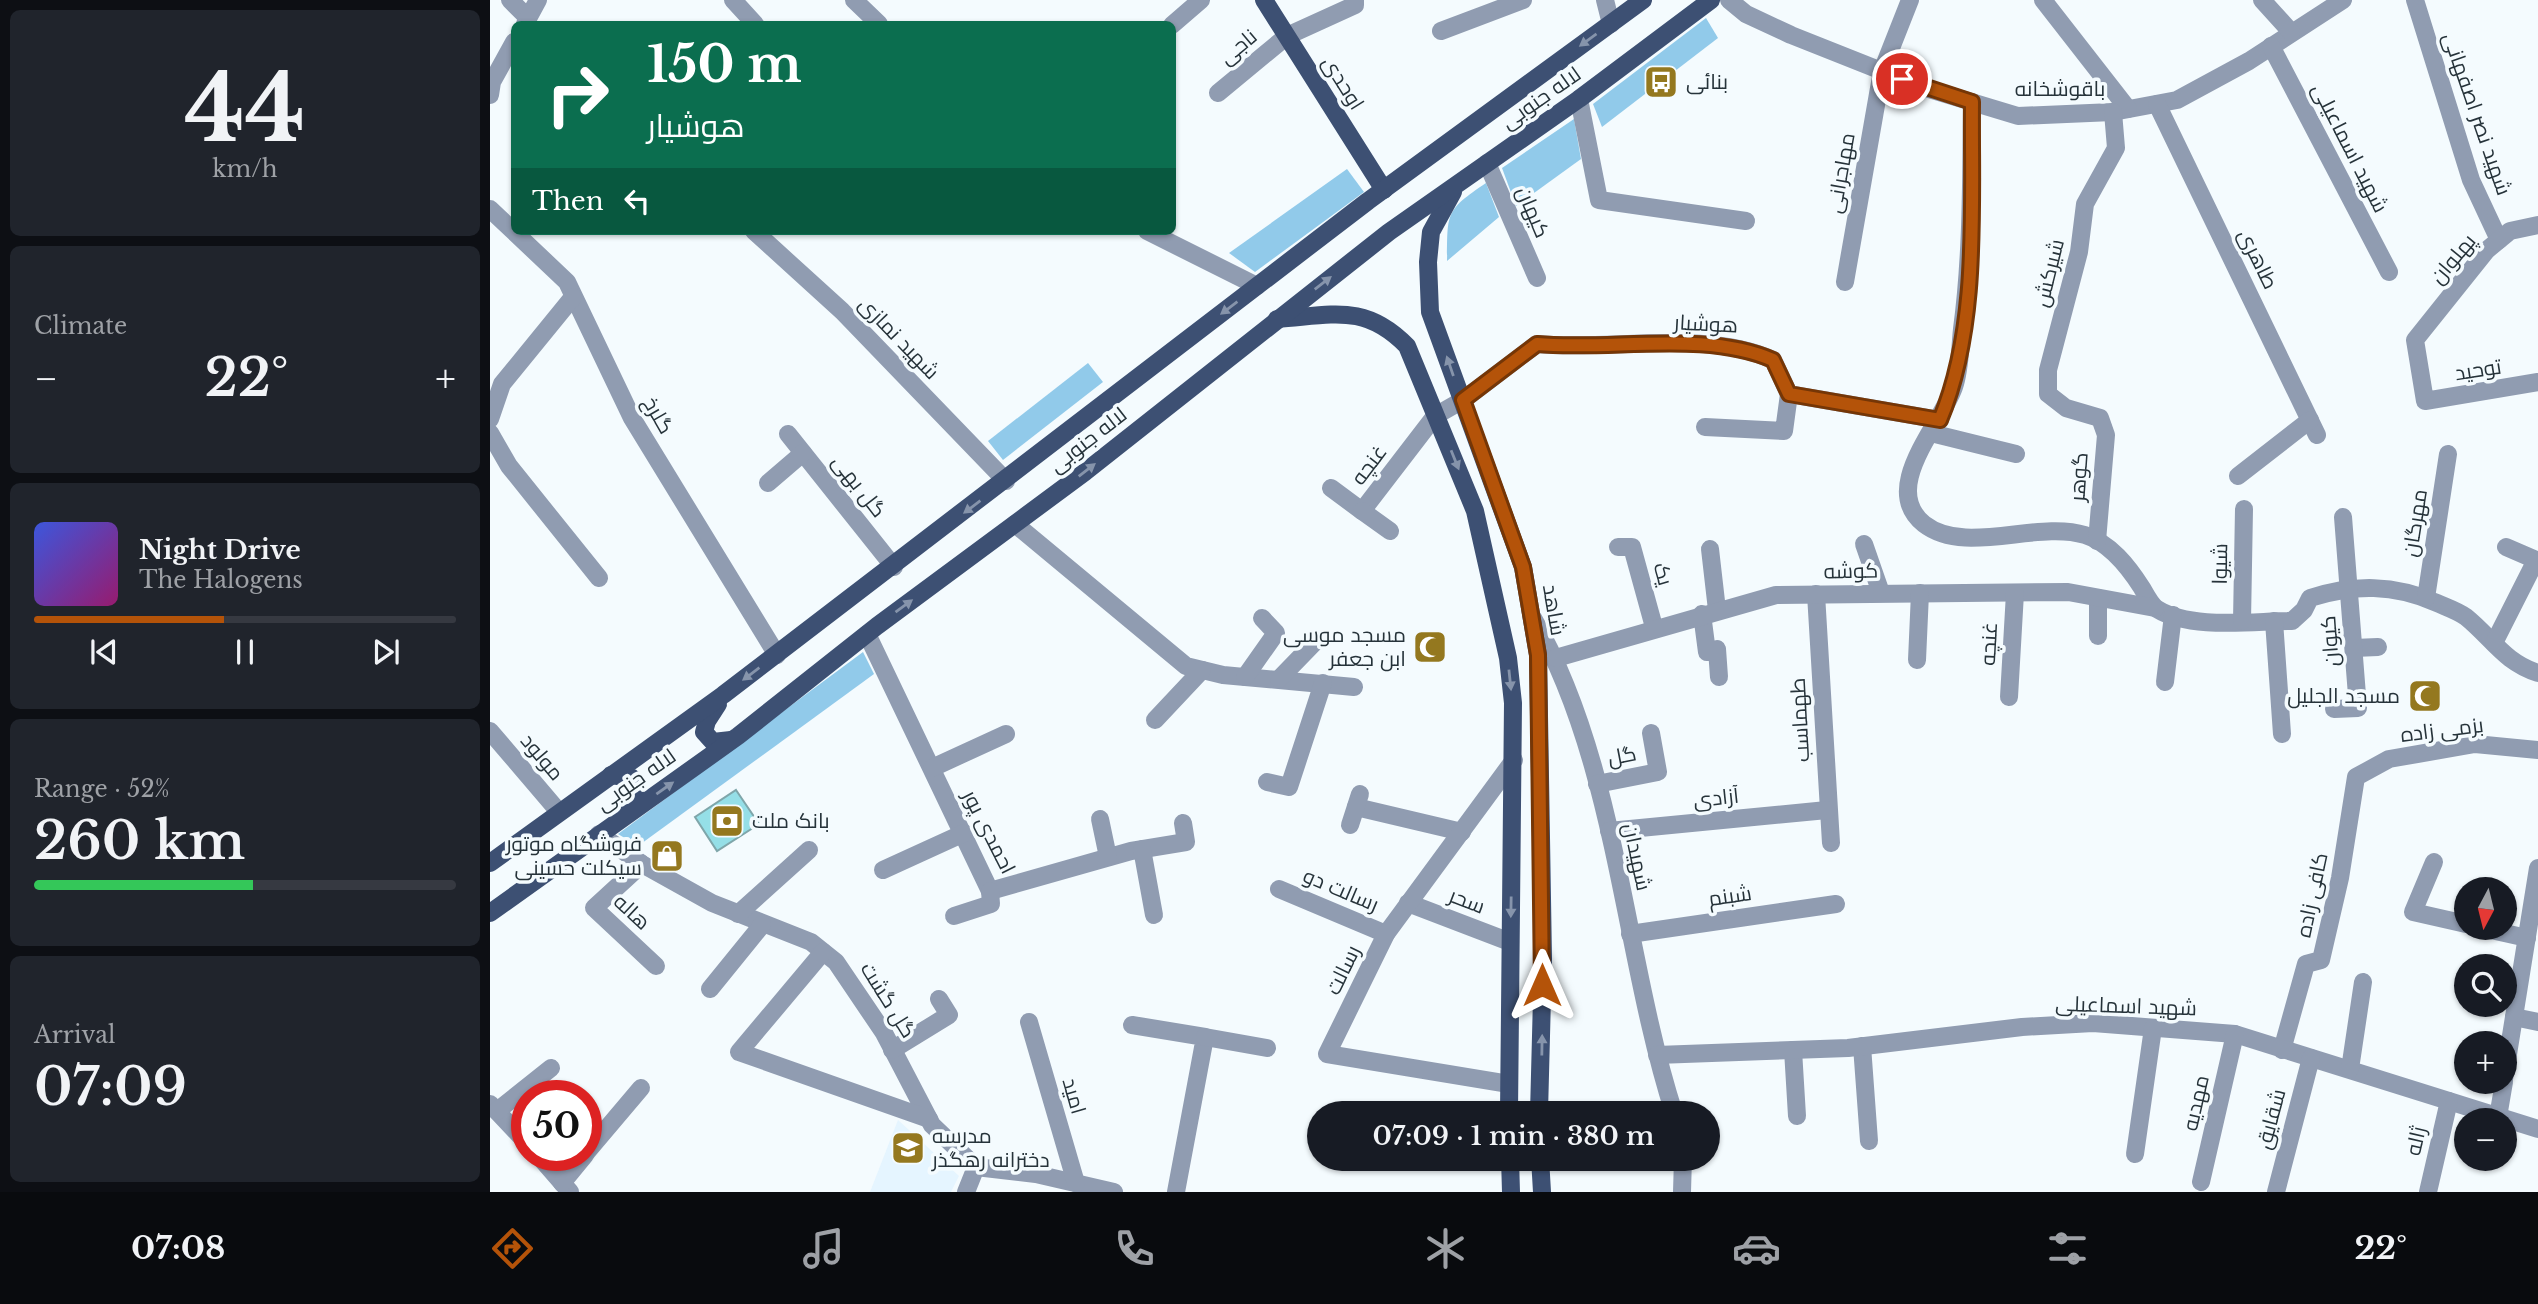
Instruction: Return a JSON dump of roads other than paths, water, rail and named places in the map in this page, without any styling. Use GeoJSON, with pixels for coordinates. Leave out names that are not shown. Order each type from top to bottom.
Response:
{"type":"FeatureCollection","features":[{"type":"Feature","properties":{"kind":"main road","name":"اوحدی"},"geometry":{"type":"LineString","coordinates":[[1264,0],[1384,190]]}},
{"type":"Feature","properties":{"kind":"main road","name":"لاله جنوبی"},"geometry":{"type":"LineString","coordinates":[[490,863],[777,655],[1257,286],[1643,0]]}},
{"type":"Feature","properties":{"kind":"main road","name":"لاله جنوبی"},"geometry":{"type":"LineString","coordinates":[[490,914],[732,740],[867,634],[1085,472],[1389,232],[1579,99],[1711,0]]}},
{"type":"Feature","properties":{"kind":"main road","name":"شاهد"},"geometry":{"type":"LineString","coordinates":[[1460,182],[1431,232],[1427,262],[1430,312],[1523,567],[1533,618],[1538,655],[1542,759],[1539,1101]]}},
{"type":"Feature","properties":{"kind":"main road"},"geometry":{"type":"LineString","coordinates":[[1277,319],[1338,314],[1372,318],[1388,327],[1407,346],[1475,511],[1508,658],[1514,760],[1508,1101]]}},
{"type":"Feature","properties":{"kind":"main road"},"geometry":{"type":"LineString","coordinates":[[723,695],[706,721],[704,732],[713,742],[732,740]]}},
{"type":"Feature","properties":{"kind":"main road"},"geometry":{"type":"LineString","coordinates":[[604,831],[629,806],[636,789],[632,778],[611,775]]}},
{"type":"Feature","properties":{"kind":"main road"},"geometry":{"type":"LineString","coordinates":[[1510,1171],[1511,1192]]}},
{"type":"Feature","properties":{"kind":"main road"},"geometry":{"type":"LineString","coordinates":[[1541,1171],[1542,1192]]}},
{"type":"Feature","properties":{"kind":"street"},"geometry":{"type":"LineString","coordinates":[[510,0],[527,21],[538,0]]}},
{"type":"Feature","properties":{"kind":"street"},"geometry":{"type":"LineString","coordinates":[[733,0],[749,21]]}},
{"type":"Feature","properties":{"kind":"street"},"geometry":{"type":"LineString","coordinates":[[854,0],[876,21]]}},
{"type":"Feature","properties":{"kind":"street"},"geometry":{"type":"LineString","coordinates":[[1176,21],[1201,0]]}},
{"type":"Feature","properties":{"kind":"street","name":"ناجی"},"geometry":{"type":"LineString","coordinates":[[1218,93],[1287,36],[1355,5],[1355,0]]}},
{"type":"Feature","properties":{"kind":"street"},"geometry":{"type":"LineString","coordinates":[[1441,31],[1523,0]]}},
{"type":"Feature","properties":{"kind":"street"},"geometry":{"type":"LineString","coordinates":[[1605,0],[1611,24]]}},
{"type":"Feature","properties":{"kind":"street","name":"باقوشخانه"},"geometry":{"type":"LineString","coordinates":[[1729,0],[1746,14],[1780,30],[1882,71],[2018,116],[2121,111],[2177,100],[2271,46],[2343,0]]}},
{"type":"Feature","properties":{"kind":"street","name":"مهاجرانی"},"geometry":{"type":"LineString","coordinates":[[1845,282],[1882,71],[1910,0]]}},
{"type":"Feature","properties":{"kind":"street"},"geometry":{"type":"LineString","coordinates":[[2043,0],[2121,111]]}},
{"type":"Feature","properties":{"kind":"street"},"geometry":{"type":"LineString","coordinates":[[2262,0],[2291,32]]}},
{"type":"Feature","properties":{"kind":"street","name":"شهید نصر اصفهانی"},"geometry":{"type":"LineString","coordinates":[[2415,0],[2471,180],[2500,240]]}},
{"type":"Feature","properties":{"kind":"street","name":"شهید اسماعیلی"},"geometry":{"type":"LineString","coordinates":[[2271,46],[2389,272]]}},
{"type":"Feature","properties":{"kind":"street"},"geometry":{"type":"LineString","coordinates":[[490,95],[492,82],[511,47]]}},
{"type":"Feature","properties":{"kind":"street"},"geometry":{"type":"LineString","coordinates":[[1579,99],[1599,200],[1746,221]]}},
{"type":"Feature","properties":{"kind":"street"},"geometry":{"type":"LineString","coordinates":[[1972,102],[1970,274],[1955,385],[1935,426],[1919,449],[1908,476],[1913,512],[1926,525],[1951,534],[1977,537],[2057,529],[2097,541],[2106,545],[2131,571],[2155,608]]}},
{"type":"Feature","properties":{"kind":"street","name":"طاهری"},"geometry":{"type":"LineString","coordinates":[[2157,104],[2313,428],[2238,477]]}},
{"type":"Feature","properties":{"kind":"street","name":"شیرکش"},"geometry":{"type":"LineString","coordinates":[[2100,418],[2066,408],[2048,394],[2048,370],[2079,252],[2085,204],[2116,148],[2121,111]]}},
{"type":"Feature","properties":{"kind":"street","name":"کیهان"},"geometry":{"type":"LineString","coordinates":[[1487,163],[1537,278]]}},
{"type":"Feature","properties":{"kind":"street","name":"گلرخ"},"geometry":{"type":"LineString","coordinates":[[490,209],[511,229]]}},
{"type":"Feature","properties":{"kind":"street","name":"پهلوان"},"geometry":{"type":"LineString","coordinates":[[2426,401],[2415,340],[2487,250],[2510,231],[2538,225]]}},
{"type":"Feature","properties":{"kind":"street","name":"گلرخ"},"geometry":{"type":"LineString","coordinates":[[517,235],[567,282],[632,418],[777,655]]}},
{"type":"Feature","properties":{"kind":"street","name":"شهید نمازی"},"geometry":{"type":"LineString","coordinates":[[758,235],[842,311],[1006,481]]}},
{"type":"Feature","properties":{"kind":"street"},"geometry":{"type":"LineString","coordinates":[[1155,235],[1257,286]]}},
{"type":"Feature","properties":{"kind":"street"},"geometry":{"type":"LineString","coordinates":[[490,419],[502,384],[573,297]]}},
{"type":"Feature","properties":{"kind":"street","name":"هوشیار"},"geometry":{"type":"LineString","coordinates":[[1435,416],[1463,400],[1537,344],[1569,347],[1625,342],[1748,349],[1773,360],[1789,394]]}},
{"type":"Feature","properties":{"kind":"street","name":"توحید"},"geometry":{"type":"LineString","coordinates":[[2426,401],[2538,382]]}},
{"type":"Feature","properties":{"kind":"street"},"geometry":{"type":"LineString","coordinates":[[1705,428],[1784,431],[1789,394],[1935,426],[2016,454]]}},
{"type":"Feature","properties":{"kind":"street","name":"غنچه"},"geometry":{"type":"LineString","coordinates":[[1331,488],[1362,511],[1435,416]]}},
{"type":"Feature","properties":{"kind":"street","name":"گوهر"},"geometry":{"type":"LineString","coordinates":[[2097,541],[2106,435],[2100,418]]}},
{"type":"Feature","properties":{"kind":"street"},"geometry":{"type":"LineString","coordinates":[[490,433],[509,466],[599,578]]}},
{"type":"Feature","properties":{"kind":"street","name":"گل بهی"},"geometry":{"type":"LineString","coordinates":[[788,434],[894,567]]}},
{"type":"Feature","properties":{"kind":"street"},"geometry":{"type":"LineString","coordinates":[[768,483],[803,453]]}},
{"type":"Feature","properties":{"kind":"street","name":"مهرگان"},"geometry":{"type":"LineString","coordinates":[[2426,598],[2448,454]]}},
{"type":"Feature","properties":{"kind":"street","name":"شیوا"},"geometry":{"type":"LineString","coordinates":[[2242,621],[2244,509]]}},
{"type":"Feature","properties":{"kind":"street"},"geometry":{"type":"LineString","coordinates":[[1362,511],[1390,531]]}},
{"type":"Feature","properties":{"kind":"street","name":"کیوان"},"geometry":{"type":"LineString","coordinates":[[2334,709],[2358,708],[2343,517]]}},
{"type":"Feature","properties":{"kind":"street"},"geometry":{"type":"LineString","coordinates":[[1015,524],[1186,666],[1245,677],[1354,687]]}},
{"type":"Feature","properties":{"kind":"street"},"geometry":{"type":"LineString","coordinates":[[1864,544],[1881,593]]}},
{"type":"Feature","properties":{"kind":"street","name":"یک"},"geometry":{"type":"LineString","coordinates":[[1618,547],[1632,547],[1654,627]]}},
{"type":"Feature","properties":{"kind":"street"},"geometry":{"type":"LineString","coordinates":[[2494,643],[2536,561],[2506,547]]}},
{"type":"Feature","properties":{"kind":"street"},"geometry":{"type":"LineString","coordinates":[[1710,549],[1707,652],[1717,649],[1719,677]]}},
{"type":"Feature","properties":{"kind":"street"},"geometry":{"type":"LineString","coordinates":[[2281,734],[2274,621],[2292,621],[2304,610],[2310,598],[2349,588],[2375,586],[2426,598],[2464,615],[2514,665],[2538,673]]}},
{"type":"Feature","properties":{"kind":"street","name":"کوشه"},"geometry":{"type":"LineString","coordinates":[[1556,658],[1654,627],[1776,595],[2067,592],[2155,608],[2185,621],[2274,621]]}},
{"type":"Feature","properties":{"kind":"street"},"geometry":{"type":"LineString","coordinates":[[1917,660],[1920,593]]}},
{"type":"Feature","properties":{"kind":"street","name":"غنچه"},"geometry":{"type":"LineString","coordinates":[[2009,697],[2015,593]]}},
{"type":"Feature","properties":{"kind":"street","name":"طهماسب"},"geometry":{"type":"LineString","coordinates":[[1816,594],[1831,843]]}},
{"type":"Feature","properties":{"kind":"street"},"geometry":{"type":"LineString","coordinates":[[2098,598],[2098,636]]}},
{"type":"Feature","properties":{"kind":"street"},"geometry":{"type":"LineString","coordinates":[[2165,682],[2172,615]]}},
{"type":"Feature","properties":{"kind":"street"},"geometry":{"type":"LineString","coordinates":[[1245,677],[1276,633],[1262,618]]}},
{"type":"Feature","properties":{"kind":"street","name":"شهیدان"},"geometry":{"type":"LineString","coordinates":[[1533,618],[1556,658],[1597,784],[1657,1055],[1670,1101]]}},
{"type":"Feature","properties":{"kind":"street","name":"احمدی پور"},"geometry":{"type":"LineString","coordinates":[[867,634],[990,891],[1108,857],[1186,842],[1183,824]]}},
{"type":"Feature","properties":{"kind":"street"},"geometry":{"type":"LineString","coordinates":[[1279,679],[1314,643]]}},
{"type":"Feature","properties":{"kind":"street"},"geometry":{"type":"LineString","coordinates":[[2354,648],[2378,647]]}},
{"type":"Feature","properties":{"kind":"street"},"geometry":{"type":"LineString","coordinates":[[1154,720],[1202,670]]}},
{"type":"Feature","properties":{"kind":"street"},"geometry":{"type":"LineString","coordinates":[[1268,782],[1289,786],[1323,683]]}},
{"type":"Feature","properties":{"kind":"street","name":"مولود"},"geometry":{"type":"LineString","coordinates":[[490,731],[559,813]]}},
{"type":"Feature","properties":{"kind":"street","name":"گل"},"geometry":{"type":"LineString","coordinates":[[1597,784],[1658,772],[1651,733]]}},
{"type":"Feature","properties":{"kind":"street"},"geometry":{"type":"LineString","coordinates":[[932,768],[1006,734]]}},
{"type":"Feature","properties":{"kind":"street","name":"بزمی زاده"},"geometry":{"type":"LineString","coordinates":[[2356,777],[2389,759],[2475,744],[2538,750]]}},
{"type":"Feature","properties":{"kind":"street","name":"رسالت"},"geometry":{"type":"LineString","coordinates":[[1509,1084],[1327,1054],[1386,934],[1514,760]]}},
{"type":"Feature","properties":{"kind":"street","name":"کافی زاده"},"geometry":{"type":"LineString","coordinates":[[2283,1050],[2306,964],[2321,960],[2340,878],[2356,777]]}},
{"type":"Feature","properties":{"kind":"street"},"geometry":{"type":"LineString","coordinates":[[1350,825],[1358,801],[1462,832]]}},
{"type":"Feature","properties":{"kind":"street","name":"آزادی"},"geometry":{"type":"LineString","coordinates":[[1609,831],[1827,810]]}},
{"type":"Feature","properties":{"kind":"street"},"geometry":{"type":"LineString","coordinates":[[1100,820],[1108,857]]}},
{"type":"Feature","properties":{"kind":"street","name":"گل گشت"},"geometry":{"type":"LineString","coordinates":[[604,831],[642,864],[738,914],[811,942],[836,962],[892,1049],[929,1119],[976,1167]]}},
{"type":"Feature","properties":{"kind":"street"},"geometry":{"type":"LineString","coordinates":[[883,870],[964,832]]}},
{"type":"Feature","properties":{"kind":"street"},"geometry":{"type":"LineString","coordinates":[[1142,849],[1154,915]]}},
{"type":"Feature","properties":{"kind":"street"},"geometry":{"type":"LineString","coordinates":[[738,914],[809,850]]}},
{"type":"Feature","properties":{"kind":"street"},"geometry":{"type":"LineString","coordinates":[[2434,862],[2413,912],[2454,921]]}},
{"type":"Feature","properties":{"kind":"street","name":"هاله"},"geometry":{"type":"LineString","coordinates":[[642,864],[594,908],[656,966]]}},
{"type":"Feature","properties":{"kind":"street"},"geometry":{"type":"LineString","coordinates":[[2517,999],[2538,868]]}},
{"type":"Feature","properties":{"kind":"street","name":"رسالت دو"},"geometry":{"type":"LineString","coordinates":[[1279,889],[1386,934]]}},
{"type":"Feature","properties":{"kind":"street"},"geometry":{"type":"LineString","coordinates":[[954,916],[991,904],[990,891]]}},
{"type":"Feature","properties":{"kind":"street","name":"سحر"},"geometry":{"type":"LineString","coordinates":[[1408,903],[1510,942]]}},
{"type":"Feature","properties":{"kind":"street","name":"شبنم"},"geometry":{"type":"LineString","coordinates":[[1630,934],[1836,904]]}},
{"type":"Feature","properties":{"kind":"street"},"geometry":{"type":"LineString","coordinates":[[710,989],[762,925]]}},
{"type":"Feature","properties":{"kind":"street"},"geometry":{"type":"LineString","coordinates":[[2517,936],[2527,938]]}},
{"type":"Feature","properties":{"kind":"street"},"geometry":{"type":"LineString","coordinates":[[823,951],[739,1052],[929,1119]]}},
{"type":"Feature","properties":{"kind":"street"},"geometry":{"type":"LineString","coordinates":[[2350,1069],[2363,982]]}},
{"type":"Feature","properties":{"kind":"street"},"geometry":{"type":"LineString","coordinates":[[892,1049],[949,1015],[939,999]]}},
{"type":"Feature","properties":{"kind":"street"},"geometry":{"type":"LineString","coordinates":[[2512,1031],[2514,1017],[2538,1022]]}},
{"type":"Feature","properties":{"kind":"street","name":"امید"},"geometry":{"type":"LineString","coordinates":[[1029,1022],[1076,1183]]}},
{"type":"Feature","properties":{"kind":"street","name":"شهید اسماعیلی"},"geometry":{"type":"LineString","coordinates":[[1657,1055],[1862,1046],[2022,1027],[2093,1023],[2235,1034],[2472,1108]]}},
{"type":"Feature","properties":{"kind":"street"},"geometry":{"type":"LineString","coordinates":[[1132,1025],[1267,1048]]}},
{"type":"Feature","properties":{"kind":"street"},"geometry":{"type":"LineString","coordinates":[[2135,1154],[2153,1028]]}},
{"type":"Feature","properties":{"kind":"street","name":"مهدیه"},"geometry":{"type":"LineString","coordinates":[[2201,1182],[2235,1034]]}},
{"type":"Feature","properties":{"kind":"street"},"geometry":{"type":"LineString","coordinates":[[1176,1192],[1205,1037]]}},
{"type":"Feature","properties":{"kind":"street"},"geometry":{"type":"LineString","coordinates":[[1862,1046],[1870,1141]]}},
{"type":"Feature","properties":{"kind":"street"},"geometry":{"type":"LineString","coordinates":[[1793,1050],[1797,1116]]}},
{"type":"Feature","properties":{"kind":"street","name":"شقایق"},"geometry":{"type":"LineString","coordinates":[[2276,1192],[2311,1058]]}},
{"type":"Feature","properties":{"kind":"street"},"geometry":{"type":"LineString","coordinates":[[511,1127],[493,1108],[551,1068]]}},
{"type":"Feature","properties":{"kind":"street"},"geometry":{"type":"LineString","coordinates":[[602,1135],[641,1088]]}},
{"type":"Feature","properties":{"kind":"street","name":"ژاله"},"geometry":{"type":"LineString","coordinates":[[2428,1192],[2449,1101]]}},
{"type":"Feature","properties":{"kind":"street","name":"شهید اسماعیلی"},"geometry":{"type":"LineString","coordinates":[[2517,1122],[2538,1129]]}},
{"type":"Feature","properties":{"kind":"street"},"geometry":{"type":"LineString","coordinates":[[966,1192],[976,1167],[1036,1174],[1114,1192]]}},
{"type":"Feature","properties":{"kind":"street"},"geometry":{"type":"LineString","coordinates":[[552,1171],[566,1187],[576,1171]]}},
{"type":"Feature","properties":{"kind":"street"},"geometry":{"type":"LineString","coordinates":[[1682,1192],[1683,1171]]}},
{"type":"Feature","properties":{"kind":"place","name":"بنائی"},"geometry":{"type":"Point","coordinates":[1661,82]}},
{"type":"Feature","properties":{"kind":"place","name":"مسجد موسی ابن جعفر"},"geometry":{"type":"Point","coordinates":[1430,647]}},
{"type":"Feature","properties":{"kind":"place","name":"مسجد الجلیل"},"geometry":{"type":"Point","coordinates":[2425,696]}},
{"type":"Feature","properties":{"kind":"place","name":"بانک ملت"},"geometry":{"type":"Point","coordinates":[727,821]}},
{"type":"Feature","properties":{"kind":"place","name":"فروشگاه موتور سیکلت حسینی"},"geometry":{"type":"Point","coordinates":[667,856]}},
{"type":"Feature","properties":{"kind":"place","name":"مدرسه دخترانه رهگذر"},"geometry":{"type":"Point","coordinates":[908,1148]}}]}
